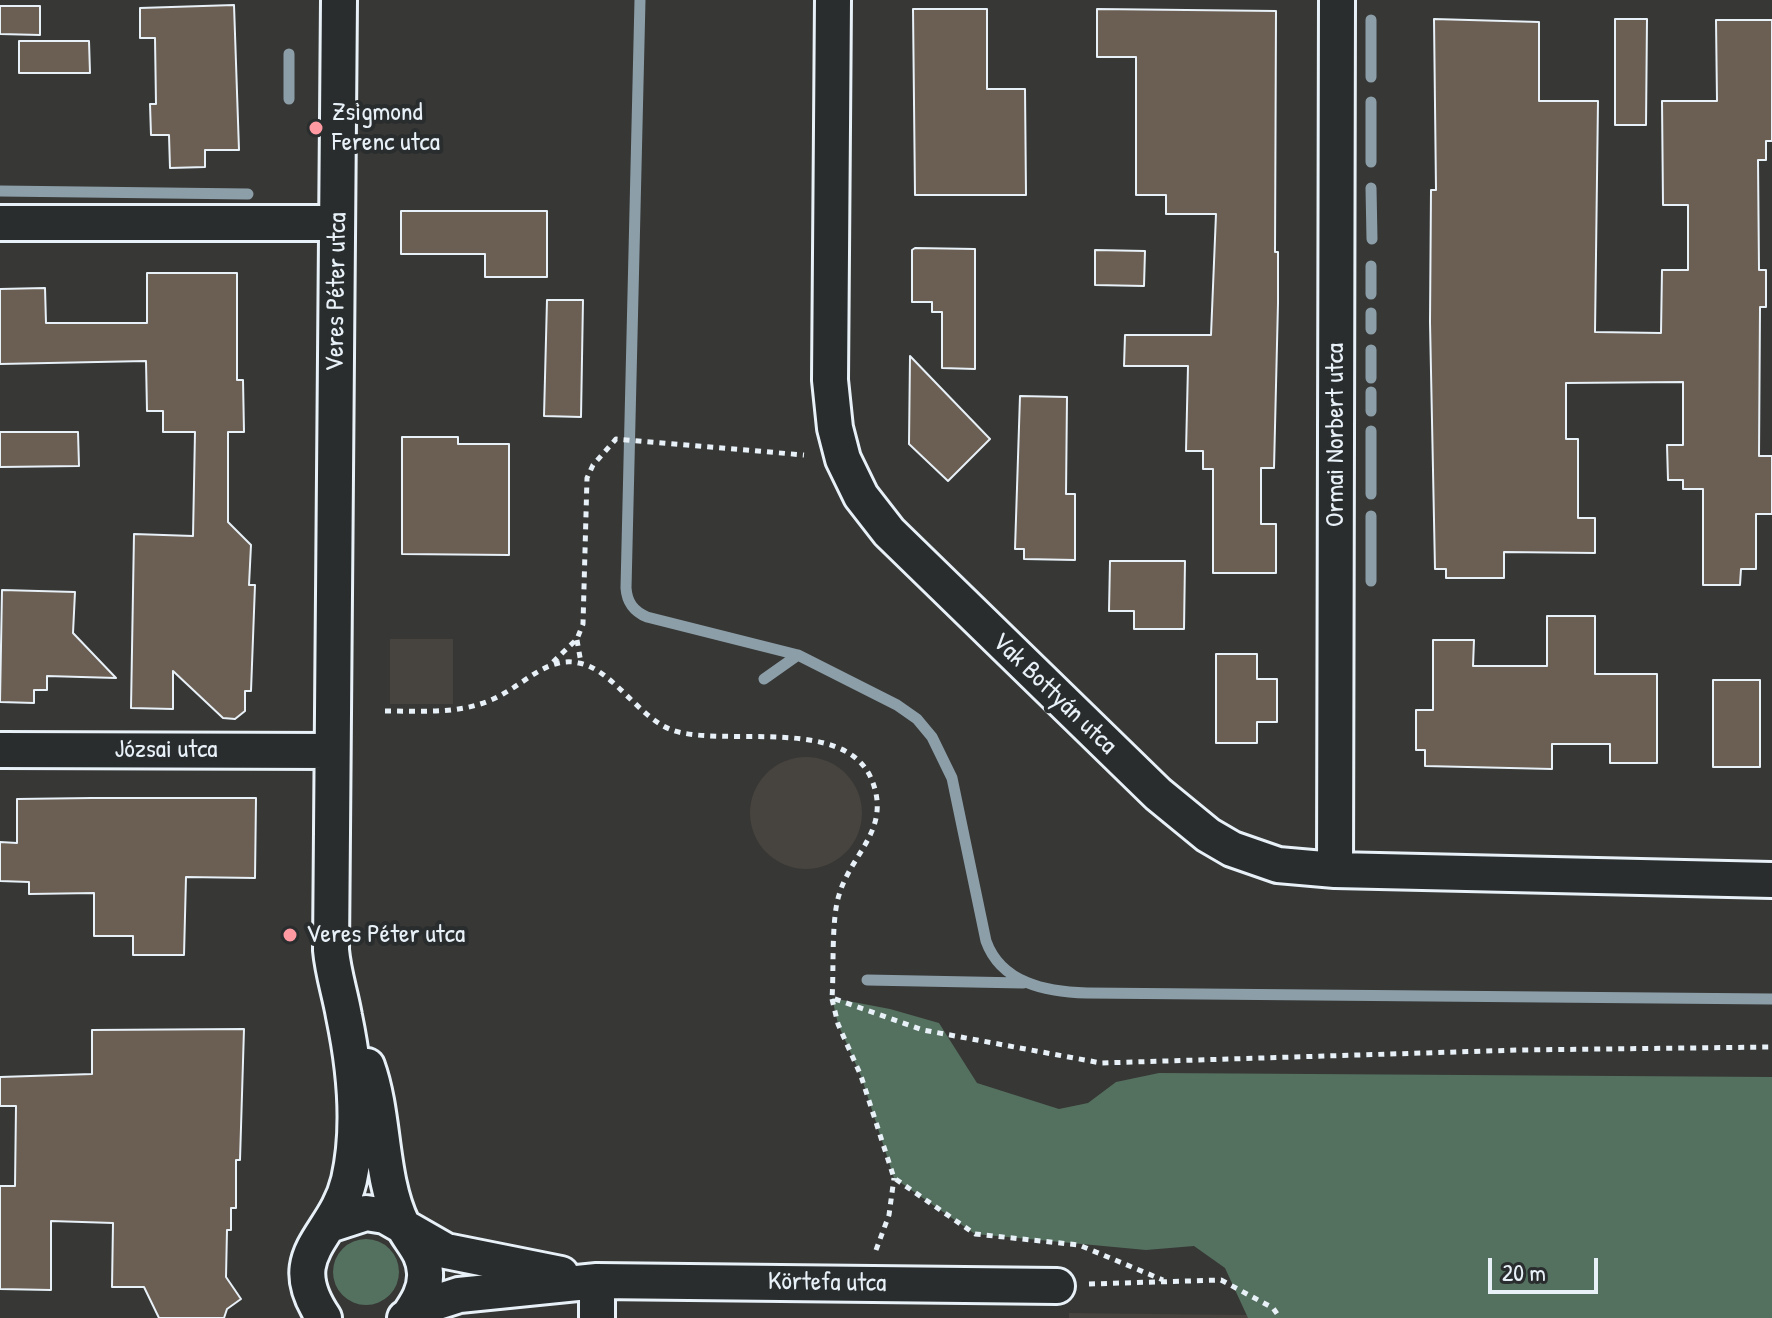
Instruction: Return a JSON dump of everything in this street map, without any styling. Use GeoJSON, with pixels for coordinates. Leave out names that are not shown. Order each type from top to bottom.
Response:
{"type":"FeatureCollection","features":[{"type":"Feature","properties":{"kind":"street","name":"Veres Péter utca"},"geometry":{"type":"LineString","coordinates":[[324,1316],[310,1295],[306,1276],[308,1257],[316,1239],[329,1225],[349,1180],[355,1119],[344,1014],[331,950],[339,0]]}},
{"type":"Feature","properties":{"kind":"street","name":"Vak Bottyán utca"},"geometry":{"type":"LineString","coordinates":[[833,0],[830,380],[835,428],[843,459],[861,496],[889,532],[1170,805],[1208,835],[1257,859],[1335,870],[1772,880]]}},
{"type":"Feature","properties":{"kind":"street","name":"Ormai Norbert utca"},"geometry":{"type":"LineString","coordinates":[[1335,870],[1337,0]]}},
{"type":"Feature","properties":{"kind":"street"},"geometry":{"type":"LineString","coordinates":[[0,223],[337,223]]}},
{"type":"Feature","properties":{"kind":"street","name":"Józsai utca"},"geometry":{"type":"LineString","coordinates":[[0,750],[332,751]]}},
{"type":"Feature","properties":{"kind":"street","name":"Veres Péter utca"},"geometry":{"type":"LineString","coordinates":[[344,1014],[372,1081],[391,1184],[402,1225],[415,1241],[425,1268],[421,1297],[407,1317]]}},
{"type":"Feature","properties":{"kind":"street"},"geometry":{"type":"LineString","coordinates":[[329,1225],[366,1213],[385,1216],[402,1225]]}},
{"type":"Feature","properties":{"kind":"street","name":"Körtefa utca"},"geometry":{"type":"LineString","coordinates":[[402,1225],[446,1251],[597,1281]]}},
{"type":"Feature","properties":{"kind":"street"},"geometry":{"type":"LineString","coordinates":[[597,1281],[597,1318]]}},
{"type":"Feature","properties":{"kind":"street","name":"Körtefa utca"},"geometry":{"type":"LineString","coordinates":[[407,1317],[459,1295],[597,1281],[1057,1286]]}},
{"type":"Feature","properties":{"kind":"path"},"geometry":{"type":"LineString","coordinates":[[581,663],[577,639],[585,606],[587,478],[593,465],[616,439],[843,459]]}},
{"type":"Feature","properties":{"kind":"path"},"geometry":{"type":"LineString","coordinates":[[385,711],[460,710],[484,704],[553,663],[577,639]]}},
{"type":"Feature","properties":{"kind":"path"},"geometry":{"type":"LineString","coordinates":[[553,663],[581,663],[606,679],[649,717],[673,730],[781,735],[823,743],[851,757],[870,776],[877,804],[873,835],[839,895],[832,998],[838,1024],[861,1076],[894,1178],[889,1215],[860,1284]]}},
{"type":"Feature","properties":{"kind":"path"},"geometry":{"type":"LineString","coordinates":[[832,998],[923,1030],[1101,1063],[1772,1047]]}},
{"type":"Feature","properties":{"kind":"path"},"geometry":{"type":"LineString","coordinates":[[894,1178],[975,1234],[1079,1245],[1163,1280]]}},
{"type":"Feature","properties":{"kind":"path"},"geometry":{"type":"LineString","coordinates":[[1057,1286],[1221,1280],[1273,1308],[1280,1318]]}},
{"type":"Feature","properties":{"kind":"shaded area"},"geometry":{"type":"Polygon","coordinates":[[[390,639],[453,639],[453,704],[390,704],[390,639]]]}},
{"type":"Feature","properties":{"kind":"shaded area"},"geometry":{"type":"Polygon","coordinates":[[[806,757],[828,761],[846,773],[858,791],[862,813],[858,835],[846,853],[828,865],[806,869],[784,865],[766,853],[754,835],[750,813],[754,791],[766,773],[784,761],[806,757]]]}},
{"type":"Feature","properties":{"kind":"shaded area"},"geometry":{"type":"Polygon","coordinates":[[[1069,1313],[1248,1315],[1248,1318],[1069,1318],[1069,1313]]]}},
{"type":"Feature","properties":{"kind":"green space"},"geometry":{"type":"Polygon","coordinates":[[[832,998],[890,1009],[939,1023],[977,1083],[1059,1109],[1088,1103],[1116,1082],[1159,1073],[1772,1077],[1772,1318],[1248,1318],[1225,1268],[1194,1246],[1146,1250],[975,1234],[894,1178],[861,1076],[838,1024],[832,998]]]}},
{"type":"Feature","properties":{"kind":"green space"},"geometry":{"type":"Polygon","coordinates":[[[360,1239],[372,1239],[384,1244],[394,1254],[399,1272],[397,1285],[384,1300],[372,1305],[360,1305],[348,1300],[338,1290],[333,1278],[333,1266],[338,1254],[348,1244],[360,1239]]]}},
{"type":"Feature","properties":{"kind":"building"},"geometry":{"type":"Polygon","coordinates":[[[234,5],[239,150],[205,150],[205,167],[170,168],[169,135],[151,135],[150,104],[156,104],[155,38],[140,38],[140,8],[234,5]]]}},
{"type":"Feature","properties":{"kind":"building"},"geometry":{"type":"Polygon","coordinates":[[[0,6],[40,6],[40,35],[0,34],[0,6]]]}},
{"type":"Feature","properties":{"kind":"building"},"geometry":{"type":"Polygon","coordinates":[[[913,9],[987,9],[987,89],[1025,89],[1026,195],[915,195],[913,9]]]}},
{"type":"Feature","properties":{"kind":"building"},"geometry":{"type":"Polygon","coordinates":[[[1097,9],[1276,11],[1275,252],[1278,252],[1278,303],[1274,468],[1261,468],[1261,524],[1276,524],[1276,573],[1213,573],[1213,469],[1203,469],[1203,451],[1186,451],[1188,366],[1124,366],[1125,335],[1211,335],[1216,214],[1166,214],[1166,195],[1136,195],[1136,57],[1097,57],[1097,9]]]}},
{"type":"Feature","properties":{"kind":"building"},"geometry":{"type":"Polygon","coordinates":[[[1434,19],[1539,22],[1539,101],[1598,101],[1595,332],[1661,333],[1662,270],[1688,270],[1688,205],[1663,205],[1662,101],[1717,101],[1716,20],[1772,20],[1772,141],[1766,141],[1766,160],[1758,160],[1759,270],[1766,270],[1766,307],[1760,307],[1759,456],[1772,456],[1772,514],[1756,514],[1756,569],[1741,569],[1740,585],[1703,585],[1703,489],[1683,489],[1683,480],[1668,480],[1667,445],[1683,445],[1683,382],[1566,383],[1566,439],[1578,439],[1578,518],[1595,518],[1595,553],[1504,552],[1504,578],[1446,578],[1446,569],[1435,569],[1430,322],[1431,190],[1436,190],[1434,19]]]}},
{"type":"Feature","properties":{"kind":"building"},"geometry":{"type":"Polygon","coordinates":[[[1615,19],[1647,19],[1646,125],[1615,125],[1615,19]]]}},
{"type":"Feature","properties":{"kind":"building"},"geometry":{"type":"Polygon","coordinates":[[[19,41],[89,41],[90,73],[19,73],[19,41]]]}},
{"type":"Feature","properties":{"kind":"building"},"geometry":{"type":"Polygon","coordinates":[[[401,211],[547,211],[547,277],[485,277],[485,254],[401,254],[401,211]]]}},
{"type":"Feature","properties":{"kind":"building"},"geometry":{"type":"Polygon","coordinates":[[[975,249],[975,369],[942,368],[942,312],[932,312],[932,302],[912,302],[912,250],[975,249]]]}},
{"type":"Feature","properties":{"kind":"building"},"geometry":{"type":"Polygon","coordinates":[[[1095,250],[1145,251],[1144,286],[1095,285],[1095,250]]]}},
{"type":"Feature","properties":{"kind":"building"},"geometry":{"type":"Polygon","coordinates":[[[147,273],[237,273],[237,380],[243,380],[244,432],[228,432],[228,522],[251,545],[249,585],[255,585],[251,691],[245,691],[245,711],[235,719],[223,718],[173,671],[173,709],[131,708],[134,534],[193,536],[195,432],[163,432],[163,411],[147,411],[146,361],[0,364],[0,289],[45,288],[46,323],[147,323],[147,273]]]}},
{"type":"Feature","properties":{"kind":"building"},"geometry":{"type":"Polygon","coordinates":[[[547,300],[583,300],[581,417],[544,416],[547,300]]]}},
{"type":"Feature","properties":{"kind":"building"},"geometry":{"type":"Polygon","coordinates":[[[910,356],[990,439],[948,481],[909,444],[910,356]]]}},
{"type":"Feature","properties":{"kind":"building"},"geometry":{"type":"Polygon","coordinates":[[[1020,396],[1067,397],[1066,494],[1075,494],[1075,560],[1024,559],[1024,549],[1015,549],[1020,396]]]}},
{"type":"Feature","properties":{"kind":"building"},"geometry":{"type":"Polygon","coordinates":[[[0,432],[78,432],[79,466],[0,467],[0,432]]]}},
{"type":"Feature","properties":{"kind":"building"},"geometry":{"type":"Polygon","coordinates":[[[402,437],[458,437],[458,444],[509,444],[509,555],[402,554],[402,437]]]}},
{"type":"Feature","properties":{"kind":"building"},"geometry":{"type":"Polygon","coordinates":[[[1110,561],[1185,561],[1184,629],[1134,629],[1134,611],[1109,611],[1110,561]]]}},
{"type":"Feature","properties":{"kind":"building"},"geometry":{"type":"Polygon","coordinates":[[[2,590],[75,592],[73,633],[116,678],[47,676],[47,690],[34,690],[34,703],[0,702],[2,590]]]}},
{"type":"Feature","properties":{"kind":"building"},"geometry":{"type":"Polygon","coordinates":[[[1547,616],[1595,616],[1595,674],[1657,674],[1657,763],[1610,763],[1610,744],[1552,744],[1552,769],[1425,766],[1425,750],[1416,750],[1416,710],[1433,710],[1433,640],[1474,640],[1473,666],[1547,666],[1547,616]]]}},
{"type":"Feature","properties":{"kind":"building"},"geometry":{"type":"Polygon","coordinates":[[[1216,654],[1257,654],[1257,679],[1277,679],[1277,722],[1257,722],[1257,743],[1216,743],[1216,654]]]}},
{"type":"Feature","properties":{"kind":"building"},"geometry":{"type":"Polygon","coordinates":[[[1713,680],[1760,680],[1760,767],[1713,767],[1713,680]]]}},
{"type":"Feature","properties":{"kind":"building"},"geometry":{"type":"Polygon","coordinates":[[[256,798],[255,878],[186,877],[184,955],[133,955],[133,936],[94,936],[94,893],[29,894],[29,882],[0,881],[0,842],[17,843],[17,799],[256,798]]]}},
{"type":"Feature","properties":{"kind":"building"},"geometry":{"type":"Polygon","coordinates":[[[244,1029],[240,1160],[236,1160],[236,1208],[231,1208],[231,1230],[227,1230],[226,1277],[241,1299],[227,1309],[224,1318],[159,1318],[144,1287],[112,1287],[113,1223],[51,1221],[51,1290],[0,1289],[0,1186],[15,1186],[16,1106],[0,1106],[0,1077],[92,1074],[92,1030],[244,1029]]]}},
{"type":"Feature","properties":{"kind":"waterway"},"geometry":{"type":"LineString","coordinates":[[640,0],[628,598],[634,609],[647,617],[798,655],[897,705],[917,719],[932,737],[952,778],[986,941],[1002,967],[1014,976],[1041,987],[1087,993],[1772,999]]}},
{"type":"Feature","properties":{"kind":"waterway"},"geometry":{"type":"LineString","coordinates":[[1371,20],[1371,77]]}},
{"type":"Feature","properties":{"kind":"waterway"},"geometry":{"type":"LineString","coordinates":[[289,54],[289,99]]}},
{"type":"Feature","properties":{"kind":"waterway"},"geometry":{"type":"LineString","coordinates":[[1371,102],[1371,162]]}},
{"type":"Feature","properties":{"kind":"waterway"},"geometry":{"type":"LineString","coordinates":[[1371,188],[1372,239]]}},
{"type":"Feature","properties":{"kind":"waterway"},"geometry":{"type":"LineString","coordinates":[[0,191],[248,194]]}},
{"type":"Feature","properties":{"kind":"waterway"},"geometry":{"type":"LineString","coordinates":[[1371,266],[1371,294]]}},
{"type":"Feature","properties":{"kind":"waterway"},"geometry":{"type":"LineString","coordinates":[[1371,313],[1371,329]]}},
{"type":"Feature","properties":{"kind":"waterway"},"geometry":{"type":"LineString","coordinates":[[1371,350],[1371,378]]}},
{"type":"Feature","properties":{"kind":"waterway"},"geometry":{"type":"LineString","coordinates":[[1371,392],[1371,411]]}},
{"type":"Feature","properties":{"kind":"waterway"},"geometry":{"type":"LineString","coordinates":[[1371,431],[1371,494]]}},
{"type":"Feature","properties":{"kind":"waterway"},"geometry":{"type":"LineString","coordinates":[[1371,516],[1371,581]]}},
{"type":"Feature","properties":{"kind":"waterway"},"geometry":{"type":"LineString","coordinates":[[764,679],[798,655]]}},
{"type":"Feature","properties":{"kind":"waterway"},"geometry":{"type":"LineString","coordinates":[[867,980],[1023,983]]}},
{"type":"Feature","properties":{"kind":"place","name":"Zsigmond Ferenc utca"},"geometry":{"type":"Point","coordinates":[316,128]}},
{"type":"Feature","properties":{"kind":"place","name":"Veres Péter utca"},"geometry":{"type":"Point","coordinates":[290,935]}}]}
